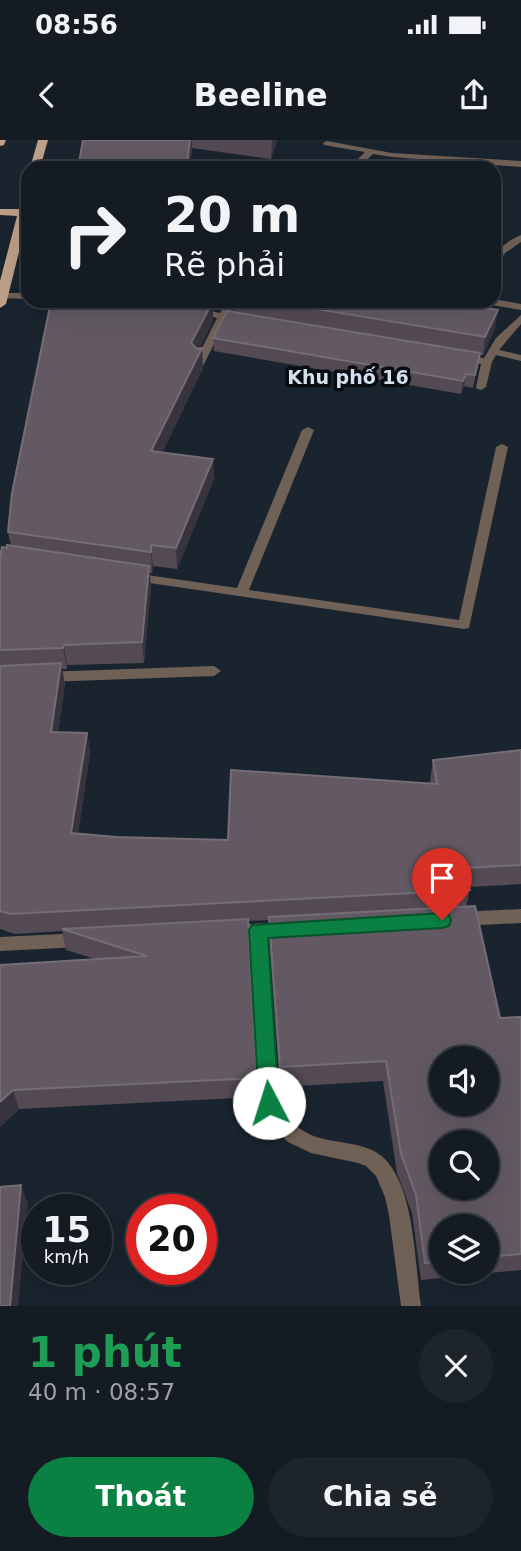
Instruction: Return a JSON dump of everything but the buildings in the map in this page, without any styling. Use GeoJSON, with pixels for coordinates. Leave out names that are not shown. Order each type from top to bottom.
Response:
{"type":"FeatureCollection","features":[{"type":"Feature","properties":{"kind":"main road"},"geometry":{"type":"LineString","coordinates":[[37,161],[43,140]]}},
{"type":"Feature","properties":{"kind":"main road"},"geometry":{"type":"LineString","coordinates":[[0,212],[21,213]]}},
{"type":"Feature","properties":{"kind":"main road"},"geometry":{"type":"LineString","coordinates":[[1,300],[21,228]]}},
{"type":"Feature","properties":{"kind":"street"},"geometry":{"type":"LineString","coordinates":[[327,143],[369,153],[476,161]]}},
{"type":"Feature","properties":{"kind":"street"},"geometry":{"type":"LineString","coordinates":[[360,161],[369,153]]}},
{"type":"Feature","properties":{"kind":"street"},"geometry":{"type":"LineString","coordinates":[[414,161],[416,157]]}},
{"type":"Feature","properties":{"kind":"street"},"geometry":{"type":"LineString","coordinates":[[501,163],[521,164]]}},
{"type":"Feature","properties":{"kind":"street"},"geometry":{"type":"LineString","coordinates":[[501,256],[520,238]]}},
{"type":"Feature","properties":{"kind":"street"},"geometry":{"type":"LineString","coordinates":[[1,300],[21,297]]}},
{"type":"Feature","properties":{"kind":"street"},"geometry":{"type":"LineString","coordinates":[[501,304],[521,307]]}},
{"type":"Feature","properties":{"kind":"street"},"geometry":{"type":"LineString","coordinates":[[199,364],[227,308]]}},
{"type":"Feature","properties":{"kind":"street"},"geometry":{"type":"LineString","coordinates":[[187,309],[258,323]]}},
{"type":"Feature","properties":{"kind":"street"},"geometry":{"type":"LineString","coordinates":[[481,387],[492,351],[521,318]]}},
{"type":"Feature","properties":{"kind":"street"},"geometry":{"type":"LineString","coordinates":[[492,351],[521,358]]}},
{"type":"Feature","properties":{"kind":"street"},"geometry":{"type":"LineString","coordinates":[[447,356],[487,362]]}},
{"type":"Feature","properties":{"kind":"street"},"geometry":{"type":"LineString","coordinates":[[241,593],[309,430]]}},
{"type":"Feature","properties":{"kind":"street"},"geometry":{"type":"LineString","coordinates":[[118,575],[464,625],[502,447]]}},
{"type":"Feature","properties":{"kind":"street"},"geometry":{"type":"LineString","coordinates":[[27,678],[214,671]]}},
{"type":"Feature","properties":{"kind":"street"},"geometry":{"type":"LineString","coordinates":[[438,920],[521,916]]}},
{"type":"Feature","properties":{"kind":"street"},"geometry":{"type":"LineString","coordinates":[[218,933],[300,928]]}},
{"type":"Feature","properties":{"kind":"street"},"geometry":{"type":"LineString","coordinates":[[258,930],[269,1103],[275,1116],[302,1140],[358,1155],[382,1168],[392,1185],[411,1306]]}},
{"type":"Feature","properties":{"kind":"street"},"geometry":{"type":"LineString","coordinates":[[0,944],[95,939]]}},
{"type":"Feature","properties":{"kind":"district","name":"Khu phố 16"},"geometry":{"type":"Point","coordinates":[348,377]}},
{"type":"Feature","properties":{"kind":"route"},"geometry":{"type":"LineString","coordinates":[[269,1103],[258,930],[442,920]]}}]}
